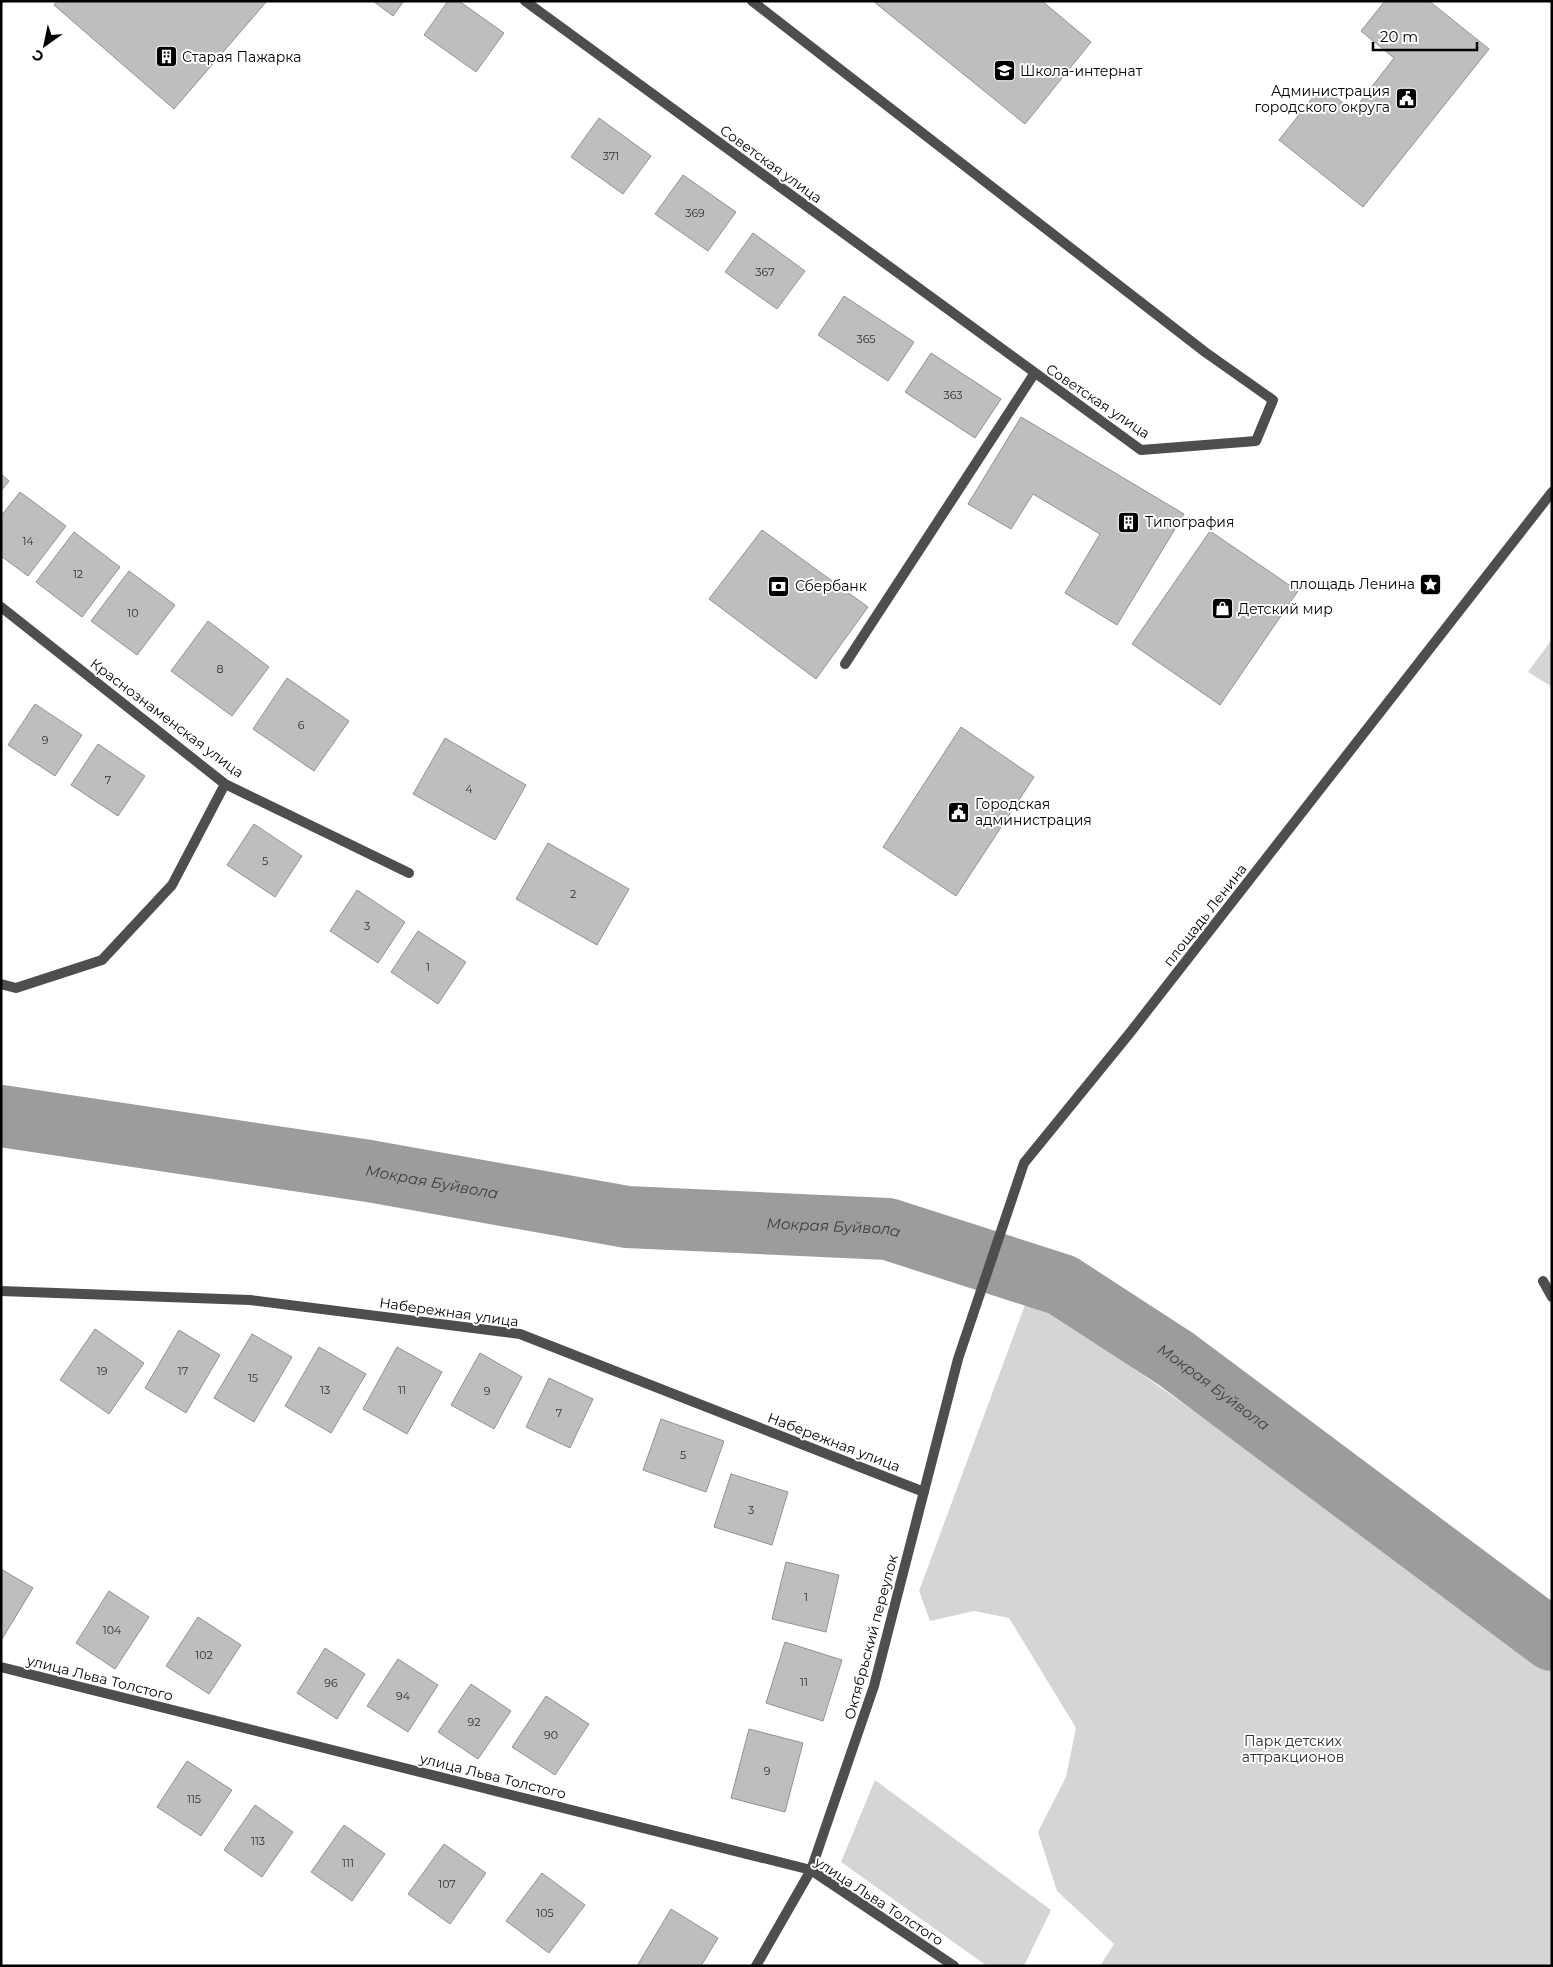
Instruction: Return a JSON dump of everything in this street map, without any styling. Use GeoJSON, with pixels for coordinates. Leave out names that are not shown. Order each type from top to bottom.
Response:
{"type":"FeatureCollection","features":[{"type":"Feature","properties":{"kind":"street","name":"Советская улица"},"geometry":{"type":"LineString","coordinates":[[525,1],[1034,374],[1141,450],[1256,441],[1273,400],[1205,352],[752,1]]}},
{"type":"Feature","properties":{"kind":"street"},"geometry":{"type":"LineString","coordinates":[[845,664],[1034,374]]}},
{"type":"Feature","properties":{"kind":"street","name":"площадь Ленина"},"geometry":{"type":"LineString","coordinates":[[1024,1163],[1129,1034],[1552,492]]}},
{"type":"Feature","properties":{"kind":"street","name":"Краснознаменская улица"},"geometry":{"type":"LineString","coordinates":[[1,607],[225,784],[408,873]]}},
{"type":"Feature","properties":{"kind":"street"},"geometry":{"type":"LineString","coordinates":[[1,984],[16,988],[102,960],[172,885],[225,784]]}},
{"type":"Feature","properties":{"kind":"street","name":"Октябрьский переулок"},"geometry":{"type":"LineString","coordinates":[[756,1966],[811,1870],[874,1686],[958,1360],[1024,1163]]}},
{"type":"Feature","properties":{"kind":"street"},"geometry":{"type":"LineString","coordinates":[[1542,1280],[1552,1296]]}},
{"type":"Feature","properties":{"kind":"street","name":"Набережная улица"},"geometry":{"type":"LineString","coordinates":[[1,1291],[250,1300],[520,1334],[924,1492]]}},
{"type":"Feature","properties":{"kind":"street","name":"улица Льва Толстого"},"geometry":{"type":"LineString","coordinates":[[1,1667],[811,1870],[954,1966]]}},
{"type":"Feature","properties":{"kind":"green space"},"geometry":{"type":"Polygon","coordinates":[[[1552,639],[1552,687],[1528,672],[1552,639]]]}},
{"type":"Feature","properties":{"kind":"green space","name":"Парк детских аттракционов"},"geometry":{"type":"Polygon","coordinates":[[[1029,1294],[1552,1666],[1552,1966],[1100,1966],[1114,1944],[1057,1891],[1038,1832],[1066,1777],[1076,1728],[1009,1618],[974,1611],[930,1621],[919,1591],[1029,1294]]]}},
{"type":"Feature","properties":{"kind":"green space"},"geometry":{"type":"Polygon","coordinates":[[[875,1780],[1051,1910],[1024,1966],[987,1966],[841,1862],[875,1780]]]}},
{"type":"Feature","properties":{"kind":"building","name":"Старая Пажарка"},"geometry":{"type":"Polygon","coordinates":[[[57,1],[267,1],[174,109],[54,5],[57,1]]]}},
{"type":"Feature","properties":{"kind":"building"},"geometry":{"type":"Polygon","coordinates":[[[373,1],[404,1],[393,16],[373,1]]]}},
{"type":"Feature","properties":{"kind":"building"},"geometry":{"type":"Polygon","coordinates":[[[448,1],[459,1],[504,33],[476,72],[424,35],[448,1]]]}},
{"type":"Feature","properties":{"kind":"building","name":"Школа-интернат"},"geometry":{"type":"Polygon","coordinates":[[[873,1],[1042,1],[1091,42],[1025,124],[873,1]]]}},
{"type":"Feature","properties":{"kind":"building","name":"Администрация городского округа"},"geometry":{"type":"Polygon","coordinates":[[[1385,1],[1429,1],[1489,49],[1363,207],[1279,140],[1322,86],[1353,111],[1394,58],[1361,31],[1385,1]]]}},
{"type":"Feature","properties":{"kind":"building"},"geometry":{"type":"Polygon","coordinates":[[[599,118],[651,156],[623,194],[571,157],[599,118]]]}},
{"type":"Feature","properties":{"kind":"building"},"geometry":{"type":"Polygon","coordinates":[[[683,175],[736,212],[708,251],[655,214],[683,175]]]}},
{"type":"Feature","properties":{"kind":"building"},"geometry":{"type":"Polygon","coordinates":[[[753,233],[805,271],[777,309],[725,272],[753,233]]]}},
{"type":"Feature","properties":{"kind":"building"},"geometry":{"type":"Polygon","coordinates":[[[844,296],[914,342],[888,381],[818,335],[844,296]]]}},
{"type":"Feature","properties":{"kind":"building"},"geometry":{"type":"Polygon","coordinates":[[[931,353],[1001,399],[975,438],[905,392],[931,353]]]}},
{"type":"Feature","properties":{"kind":"building","name":"Типография"},"geometry":{"type":"Polygon","coordinates":[[[1021,417],[1184,514],[1117,625],[1065,593],[1100,534],[1033,494],[1011,529],[968,504],[1021,417]]]}},
{"type":"Feature","properties":{"kind":"building"},"geometry":{"type":"Polygon","coordinates":[[[1,474],[9,481],[1,491],[1,474]]]}},
{"type":"Feature","properties":{"kind":"building"},"geometry":{"type":"Polygon","coordinates":[[[20,492],[66,526],[28,576],[1,556],[1,516],[20,492]]]}},
{"type":"Feature","properties":{"kind":"building"},"geometry":{"type":"Polygon","coordinates":[[[762,530],[868,607],[816,679],[709,599],[762,530]]]}},
{"type":"Feature","properties":{"kind":"building"},"geometry":{"type":"Polygon","coordinates":[[[1210,531],[1298,591],[1220,705],[1132,644],[1210,531]]]}},
{"type":"Feature","properties":{"kind":"building"},"geometry":{"type":"Polygon","coordinates":[[[74,532],[120,567],[82,617],[36,582],[74,532]]]}},
{"type":"Feature","properties":{"kind":"building"},"geometry":{"type":"Polygon","coordinates":[[[129,571],[175,605],[137,655],[91,621],[129,571]]]}},
{"type":"Feature","properties":{"kind":"building"},"geometry":{"type":"Polygon","coordinates":[[[208,621],[269,667],[232,716],[171,671],[208,621]]]}},
{"type":"Feature","properties":{"kind":"building"},"geometry":{"type":"Polygon","coordinates":[[[287,678],[349,721],[314,771],[253,729],[287,678]]]}},
{"type":"Feature","properties":{"kind":"building"},"geometry":{"type":"Polygon","coordinates":[[[35,704],[82,735],[55,776],[8,745],[35,704]]]}},
{"type":"Feature","properties":{"kind":"building","name":"Городская администрация"},"geometry":{"type":"Polygon","coordinates":[[[961,727],[1034,777],[956,896],[883,847],[961,727]]]}},
{"type":"Feature","properties":{"kind":"building"},"geometry":{"type":"Polygon","coordinates":[[[445,738],[526,785],[495,840],[413,794],[445,738]]]}},
{"type":"Feature","properties":{"kind":"building"},"geometry":{"type":"Polygon","coordinates":[[[98,744],[145,776],[118,816],[71,785],[98,744]]]}},
{"type":"Feature","properties":{"kind":"building"},"geometry":{"type":"Polygon","coordinates":[[[254,824],[302,856],[275,897],[227,865],[254,824]]]}},
{"type":"Feature","properties":{"kind":"building"},"geometry":{"type":"Polygon","coordinates":[[[548,843],[629,889],[597,945],[516,899],[548,843]]]}},
{"type":"Feature","properties":{"kind":"building"},"geometry":{"type":"Polygon","coordinates":[[[357,890],[405,922],[378,963],[330,931],[357,890]]]}},
{"type":"Feature","properties":{"kind":"building"},"geometry":{"type":"Polygon","coordinates":[[[418,931],[466,962],[438,1004],[391,972],[418,931]]]}},
{"type":"Feature","properties":{"kind":"building"},"geometry":{"type":"Polygon","coordinates":[[[95,1329],[144,1363],[109,1414],[60,1380],[95,1329]]]}},
{"type":"Feature","properties":{"kind":"building"},"geometry":{"type":"Polygon","coordinates":[[[179,1330],[220,1355],[186,1413],[145,1388],[179,1330]]]}},
{"type":"Feature","properties":{"kind":"building"},"geometry":{"type":"Polygon","coordinates":[[[252,1334],[292,1357],[254,1422],[214,1398],[252,1334]]]}},
{"type":"Feature","properties":{"kind":"building"},"geometry":{"type":"Polygon","coordinates":[[[319,1347],[366,1374],[331,1433],[285,1406],[319,1347]]]}},
{"type":"Feature","properties":{"kind":"building"},"geometry":{"type":"Polygon","coordinates":[[[397,1347],[442,1372],[407,1434],[363,1409],[397,1347]]]}},
{"type":"Feature","properties":{"kind":"building"},"geometry":{"type":"Polygon","coordinates":[[[480,1353],[522,1377],[494,1429],[451,1405],[480,1353]]]}},
{"type":"Feature","properties":{"kind":"building"},"geometry":{"type":"Polygon","coordinates":[[[549,1378],[593,1399],[570,1448],[526,1427],[549,1378]]]}},
{"type":"Feature","properties":{"kind":"building"},"geometry":{"type":"Polygon","coordinates":[[[661,1419],[724,1441],[706,1492],[643,1470],[661,1419]]]}},
{"type":"Feature","properties":{"kind":"building"},"geometry":{"type":"Polygon","coordinates":[[[731,1474],[788,1492],[772,1545],[714,1527],[731,1474]]]}},
{"type":"Feature","properties":{"kind":"building"},"geometry":{"type":"Polygon","coordinates":[[[786,1562],[839,1575],[826,1632],[772,1619],[786,1562]]]}},
{"type":"Feature","properties":{"kind":"building"},"geometry":{"type":"Polygon","coordinates":[[[1,1569],[33,1588],[2,1639],[1,1639],[1,1569]]]}},
{"type":"Feature","properties":{"kind":"building"},"geometry":{"type":"Polygon","coordinates":[[[109,1591],[149,1617],[115,1669],[76,1643],[109,1591]]]}},
{"type":"Feature","properties":{"kind":"building"},"geometry":{"type":"Polygon","coordinates":[[[198,1617],[241,1645],[209,1694],[166,1666],[198,1617]]]}},
{"type":"Feature","properties":{"kind":"building"},"geometry":{"type":"Polygon","coordinates":[[[785,1642],[842,1660],[823,1721],[766,1703],[785,1642]]]}},
{"type":"Feature","properties":{"kind":"building"},"geometry":{"type":"Polygon","coordinates":[[[325,1648],[365,1674],[337,1719],[297,1693],[325,1648]]]}},
{"type":"Feature","properties":{"kind":"building"},"geometry":{"type":"Polygon","coordinates":[[[398,1659],[438,1685],[408,1732],[367,1706],[398,1659]]]}},
{"type":"Feature","properties":{"kind":"building"},"geometry":{"type":"Polygon","coordinates":[[[471,1684],[511,1711],[478,1759],[438,1732],[471,1684]]]}},
{"type":"Feature","properties":{"kind":"building"},"geometry":{"type":"Polygon","coordinates":[[[546,1696],[589,1724],[555,1775],[512,1747],[546,1696]]]}},
{"type":"Feature","properties":{"kind":"building"},"geometry":{"type":"Polygon","coordinates":[[[749,1729],[803,1743],[785,1812],[731,1798],[749,1729]]]}},
{"type":"Feature","properties":{"kind":"building"},"geometry":{"type":"Polygon","coordinates":[[[187,1761],[232,1790],[201,1836],[157,1807],[187,1761]]]}},
{"type":"Feature","properties":{"kind":"building"},"geometry":{"type":"Polygon","coordinates":[[[255,1805],[293,1832],[262,1877],[224,1850],[255,1805]]]}},
{"type":"Feature","properties":{"kind":"building"},"geometry":{"type":"Polygon","coordinates":[[[344,1825],[385,1854],[352,1901],[311,1872],[344,1825]]]}},
{"type":"Feature","properties":{"kind":"building"},"geometry":{"type":"Polygon","coordinates":[[[444,1844],[486,1873],[450,1924],[408,1894],[444,1844]]]}},
{"type":"Feature","properties":{"kind":"building"},"geometry":{"type":"Polygon","coordinates":[[[542,1873],[585,1905],[549,1953],[506,1921],[542,1873]]]}},
{"type":"Feature","properties":{"kind":"building"},"geometry":{"type":"Polygon","coordinates":[[[671,1909],[718,1938],[701,1966],[637,1966],[671,1909]]]}},
{"type":"Feature","properties":{"kind":"waterway","name":"Мокрая Буйвола"},"geometry":{"type":"LineString","coordinates":[[1,1116],[369,1171],[627,1217],[888,1229],[1062,1285],[1176,1359],[1552,1640]]}},
{"type":"Feature","properties":{"kind":"place","name":"Старая Пажарка"},"geometry":{"type":"Point","coordinates":[166,57]}},
{"type":"Feature","properties":{"kind":"place","name":"Школа-интернат"},"geometry":{"type":"Point","coordinates":[1004,71]}},
{"type":"Feature","properties":{"kind":"place","name":"Администрация городского округа"},"geometry":{"type":"Point","coordinates":[1406,99]}},
{"type":"Feature","properties":{"kind":"place","name":"Типография"},"geometry":{"type":"Point","coordinates":[1129,522]}},
{"type":"Feature","properties":{"kind":"place","name":"площадь Ленина"},"geometry":{"type":"Point","coordinates":[1431,584]}},
{"type":"Feature","properties":{"kind":"place","name":"Сбербанк"},"geometry":{"type":"Point","coordinates":[779,586]}},
{"type":"Feature","properties":{"kind":"place","name":"Детский мир"},"geometry":{"type":"Point","coordinates":[1222,609]}},
{"type":"Feature","properties":{"kind":"place","name":"Городская администрация"},"geometry":{"type":"Point","coordinates":[959,812]}}]}
